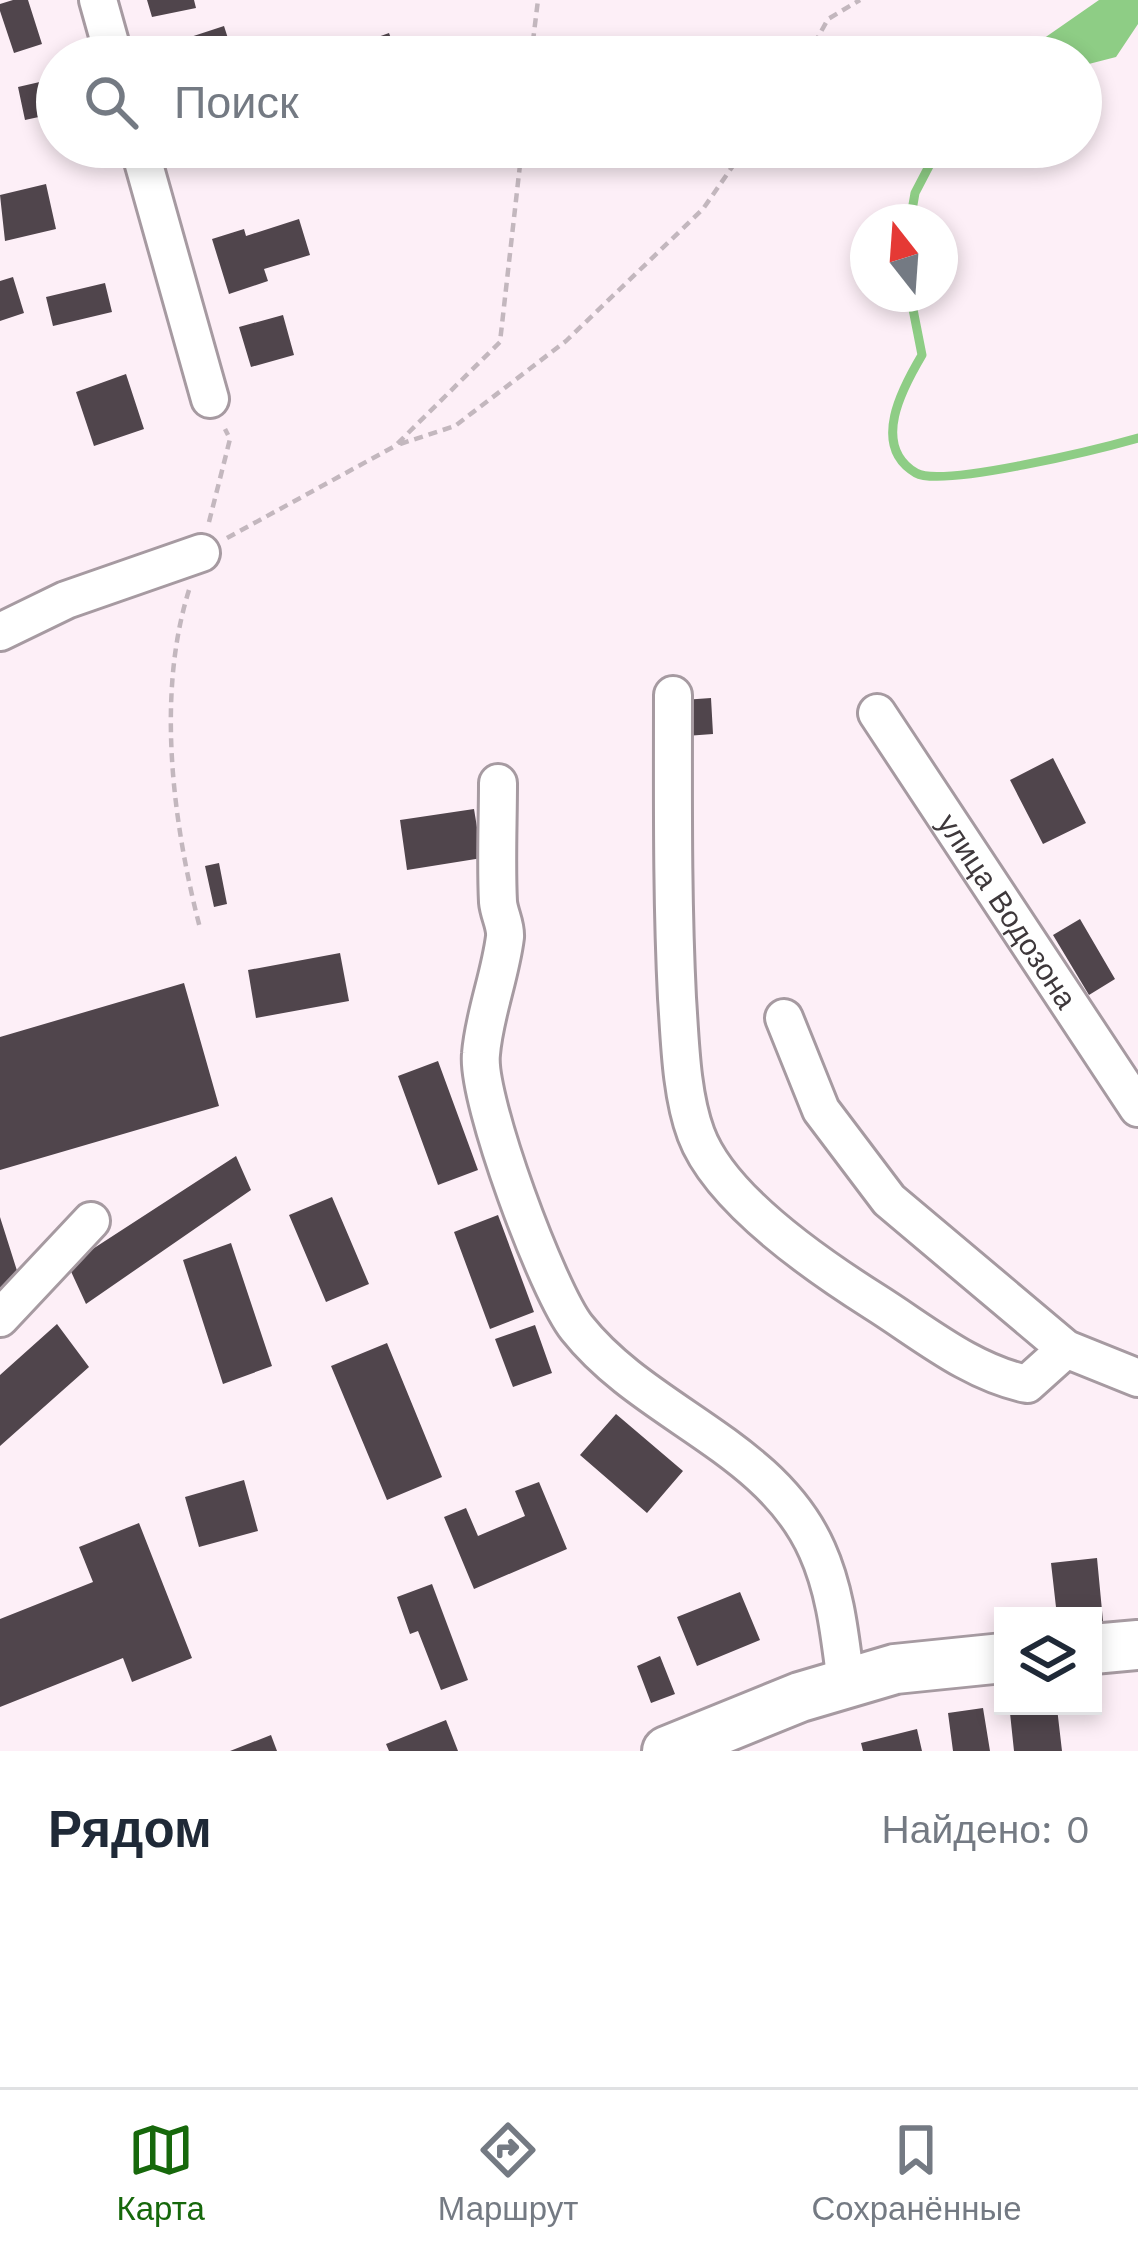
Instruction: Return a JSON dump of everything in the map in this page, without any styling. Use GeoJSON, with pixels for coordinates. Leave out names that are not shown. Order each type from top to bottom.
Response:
{"type":"FeatureCollection","features":[{"type":"Feature","properties":{"kind":"main road"},"geometry":{"type":"LineString","coordinates":[[1102,1648],[1138,1645]]}},
{"type":"Feature","properties":{"kind":"main road"},"geometry":{"type":"LineString","coordinates":[[667,1751],[895,1669],[994,1659]]}},
{"type":"Feature","properties":{"kind":"street"},"geometry":{"type":"LineString","coordinates":[[98,0],[108,36]]}},
{"type":"Feature","properties":{"kind":"street"},"geometry":{"type":"LineString","coordinates":[[146,168],[210,399]]}},
{"type":"Feature","properties":{"kind":"street"},"geometry":{"type":"LineString","coordinates":[[0,632],[66,600],[201,553]]}},
{"type":"Feature","properties":{"kind":"street"},"geometry":{"type":"LineString","coordinates":[[673,695],[673,912],[680,1042],[696,1134],[706,1151],[753,1209],[838,1279],[991,1376],[1027,1384],[1066,1349]]}},
{"type":"Feature","properties":{"kind":"street","name":"улица Водозона"},"geometry":{"type":"LineString","coordinates":[[878,713],[1138,1108]]}},
{"type":"Feature","properties":{"kind":"street"},"geometry":{"type":"LineString","coordinates":[[498,783],[498,908],[506,932],[480,1058],[490,1116],[554,1287],[577,1328],[644,1391],[747,1462],[788,1504],[816,1548],[834,1601],[846,1684]]}},
{"type":"Feature","properties":{"kind":"street"},"geometry":{"type":"LineString","coordinates":[[784,1018],[821,1110],[889,1200],[1066,1349],[1138,1378]]}},
{"type":"Feature","properties":{"kind":"street"},"geometry":{"type":"LineString","coordinates":[[0,1318],[91,1221]]}},
{"type":"Feature","properties":{"kind":"path"},"geometry":{"type":"LineString","coordinates":[[534,36],[538,0]]}},
{"type":"Feature","properties":{"kind":"path"},"geometry":{"type":"LineString","coordinates":[[819,36],[828,19],[860,0]]}},
{"type":"Feature","properties":{"kind":"path"},"geometry":{"type":"LineString","coordinates":[[394,446],[500,342],[520,168]]}},
{"type":"Feature","properties":{"kind":"path"},"geometry":{"type":"LineString","coordinates":[[201,553],[394,446],[455,426],[566,341],[703,209],[731,168]]}},
{"type":"Feature","properties":{"kind":"path"},"geometry":{"type":"LineString","coordinates":[[200,928],[184,866],[172,731],[179,623],[230,439],[210,399]]}},
{"type":"Feature","properties":{"kind":"shaded area"},"geometry":{"type":"Polygon","coordinates":[[[1099,0],[1138,0],[1138,24],[1116,57],[1102,61],[1102,36],[1047,36],[1099,0]]]}},
{"type":"Feature","properties":{"kind":"building"},"geometry":{"type":"Polygon","coordinates":[[[28,0],[39,36],[36,46],[14,53],[0,4],[28,0]]]}},
{"type":"Feature","properties":{"kind":"building"},"geometry":{"type":"Polygon","coordinates":[[[147,0],[194,0],[196,8],[152,17],[147,0]]]}},
{"type":"Feature","properties":{"kind":"building"},"geometry":{"type":"Polygon","coordinates":[[[224,26],[227,36],[194,36],[224,26]]]}},
{"type":"Feature","properties":{"kind":"building"},"geometry":{"type":"Polygon","coordinates":[[[36,83],[36,118],[25,120],[18,87],[36,83]]]}},
{"type":"Feature","properties":{"kind":"building"},"geometry":{"type":"Polygon","coordinates":[[[46,184],[56,229],[5,241],[0,195],[46,184]]]}},
{"type":"Feature","properties":{"kind":"building"},"geometry":{"type":"Polygon","coordinates":[[[299,219],[310,255],[264,269],[268,281],[229,294],[212,239],[244,229],[246,236],[299,219]]]}},
{"type":"Feature","properties":{"kind":"building"},"geometry":{"type":"Polygon","coordinates":[[[13,277],[24,313],[0,321],[0,281],[13,277]]]}},
{"type":"Feature","properties":{"kind":"building"},"geometry":{"type":"Polygon","coordinates":[[[105,283],[112,312],[53,326],[46,297],[105,283]]]}},
{"type":"Feature","properties":{"kind":"building"},"geometry":{"type":"Polygon","coordinates":[[[283,315],[294,355],[251,367],[239,327],[283,315]]]}},
{"type":"Feature","properties":{"kind":"building"},"geometry":{"type":"Polygon","coordinates":[[[126,374],[144,429],[94,446],[76,392],[126,374]]]}},
{"type":"Feature","properties":{"kind":"building"},"geometry":{"type":"Polygon","coordinates":[[[711,698],[713,734],[686,736],[683,700],[711,698]]]}},
{"type":"Feature","properties":{"kind":"building"},"geometry":{"type":"Polygon","coordinates":[[[1053,758],[1086,823],[1043,844],[1010,780],[1053,758]]]}},
{"type":"Feature","properties":{"kind":"building"},"geometry":{"type":"Polygon","coordinates":[[[474,809],[482,858],[407,870],[400,820],[474,809]]]}},
{"type":"Feature","properties":{"kind":"building"},"geometry":{"type":"Polygon","coordinates":[[[219,863],[227,904],[214,907],[205,866],[219,863]]]}},
{"type":"Feature","properties":{"kind":"building"},"geometry":{"type":"Polygon","coordinates":[[[1080,919],[1115,979],[1089,995],[1053,935],[1080,919]]]}},
{"type":"Feature","properties":{"kind":"building"},"geometry":{"type":"Polygon","coordinates":[[[340,953],[349,1001],[256,1018],[248,970],[340,953]]]}},
{"type":"Feature","properties":{"kind":"building"},"geometry":{"type":"Polygon","coordinates":[[[184,983],[219,1106],[0,1170],[0,1037],[184,983]]]}},
{"type":"Feature","properties":{"kind":"building"},"geometry":{"type":"Polygon","coordinates":[[[438,1061],[478,1170],[438,1185],[398,1076],[438,1061]]]}},
{"type":"Feature","properties":{"kind":"building"},"geometry":{"type":"Polygon","coordinates":[[[236,1156],[251,1190],[86,1304],[68,1265],[236,1156]]]}},
{"type":"Feature","properties":{"kind":"building"},"geometry":{"type":"Polygon","coordinates":[[[332,1197],[369,1284],[326,1302],[289,1215],[332,1197]]]}},
{"type":"Feature","properties":{"kind":"building"},"geometry":{"type":"Polygon","coordinates":[[[498,1215],[534,1312],[490,1329],[454,1232],[498,1215]]]}},
{"type":"Feature","properties":{"kind":"building"},"geometry":{"type":"Polygon","coordinates":[[[0,1217],[19,1277],[0,1297],[0,1217]]]}},
{"type":"Feature","properties":{"kind":"building"},"geometry":{"type":"Polygon","coordinates":[[[231,1243],[272,1366],[223,1384],[183,1260],[231,1243]]]}},
{"type":"Feature","properties":{"kind":"building"},"geometry":{"type":"Polygon","coordinates":[[[57,1324],[89,1367],[0,1446],[0,1375],[57,1324]]]}},
{"type":"Feature","properties":{"kind":"building"},"geometry":{"type":"Polygon","coordinates":[[[535,1325],[552,1373],[513,1387],[495,1339],[535,1325]]]}},
{"type":"Feature","properties":{"kind":"building"},"geometry":{"type":"Polygon","coordinates":[[[387,1343],[442,1477],[387,1500],[331,1366],[387,1343]]]}},
{"type":"Feature","properties":{"kind":"building"},"geometry":{"type":"Polygon","coordinates":[[[616,1414],[683,1471],[647,1513],[580,1455],[616,1414]]]}},
{"type":"Feature","properties":{"kind":"building"},"geometry":{"type":"Polygon","coordinates":[[[244,1480],[258,1531],[199,1547],[185,1497],[244,1480]]]}},
{"type":"Feature","properties":{"kind":"building"},"geometry":{"type":"Polygon","coordinates":[[[539,1482],[567,1549],[474,1589],[444,1517],[466,1508],[478,1536],[525,1516],[515,1491],[539,1482]]]}},
{"type":"Feature","properties":{"kind":"building"},"geometry":{"type":"Polygon","coordinates":[[[139,1523],[192,1658],[132,1682],[123,1658],[0,1707],[0,1619],[93,1582],[79,1547],[139,1523]]]}},
{"type":"Feature","properties":{"kind":"building"},"geometry":{"type":"Polygon","coordinates":[[[1097,1558],[1102,1607],[1056,1607],[1051,1563],[1097,1558]]]}},
{"type":"Feature","properties":{"kind":"building"},"geometry":{"type":"Polygon","coordinates":[[[432,1584],[468,1680],[441,1690],[418,1631],[410,1634],[397,1597],[432,1584]]]}},
{"type":"Feature","properties":{"kind":"building"},"geometry":{"type":"Polygon","coordinates":[[[740,1592],[760,1640],[697,1666],[677,1617],[740,1592]]]}},
{"type":"Feature","properties":{"kind":"building"},"geometry":{"type":"Polygon","coordinates":[[[660,1656],[675,1694],[651,1703],[637,1666],[660,1656]]]}},
{"type":"Feature","properties":{"kind":"building"},"geometry":{"type":"Polygon","coordinates":[[[983,1708],[990,1751],[953,1751],[948,1713],[983,1708]]]}},
{"type":"Feature","properties":{"kind":"building"},"geometry":{"type":"Polygon","coordinates":[[[1010,1715],[1058,1715],[1062,1751],[1014,1751],[1010,1715]]]}},
{"type":"Feature","properties":{"kind":"building"},"geometry":{"type":"Polygon","coordinates":[[[446,1720],[458,1751],[389,1751],[386,1744],[446,1720]]]}},
{"type":"Feature","properties":{"kind":"building"},"geometry":{"type":"Polygon","coordinates":[[[917,1729],[922,1751],[863,1751],[861,1743],[917,1729]]]}},
{"type":"Feature","properties":{"kind":"building"},"geometry":{"type":"Polygon","coordinates":[[[271,1735],[277,1751],[230,1751],[271,1735]]]}},
{"type":"Feature","properties":{"kind":"waterway"},"geometry":{"type":"LineString","coordinates":[[913,204],[928,168]]}},
{"type":"Feature","properties":{"kind":"waterway"},"geometry":{"type":"LineString","coordinates":[[914,312],[922,355],[900,399],[893,432],[902,461],[916,473],[988,471],[1138,438]]}}]}
